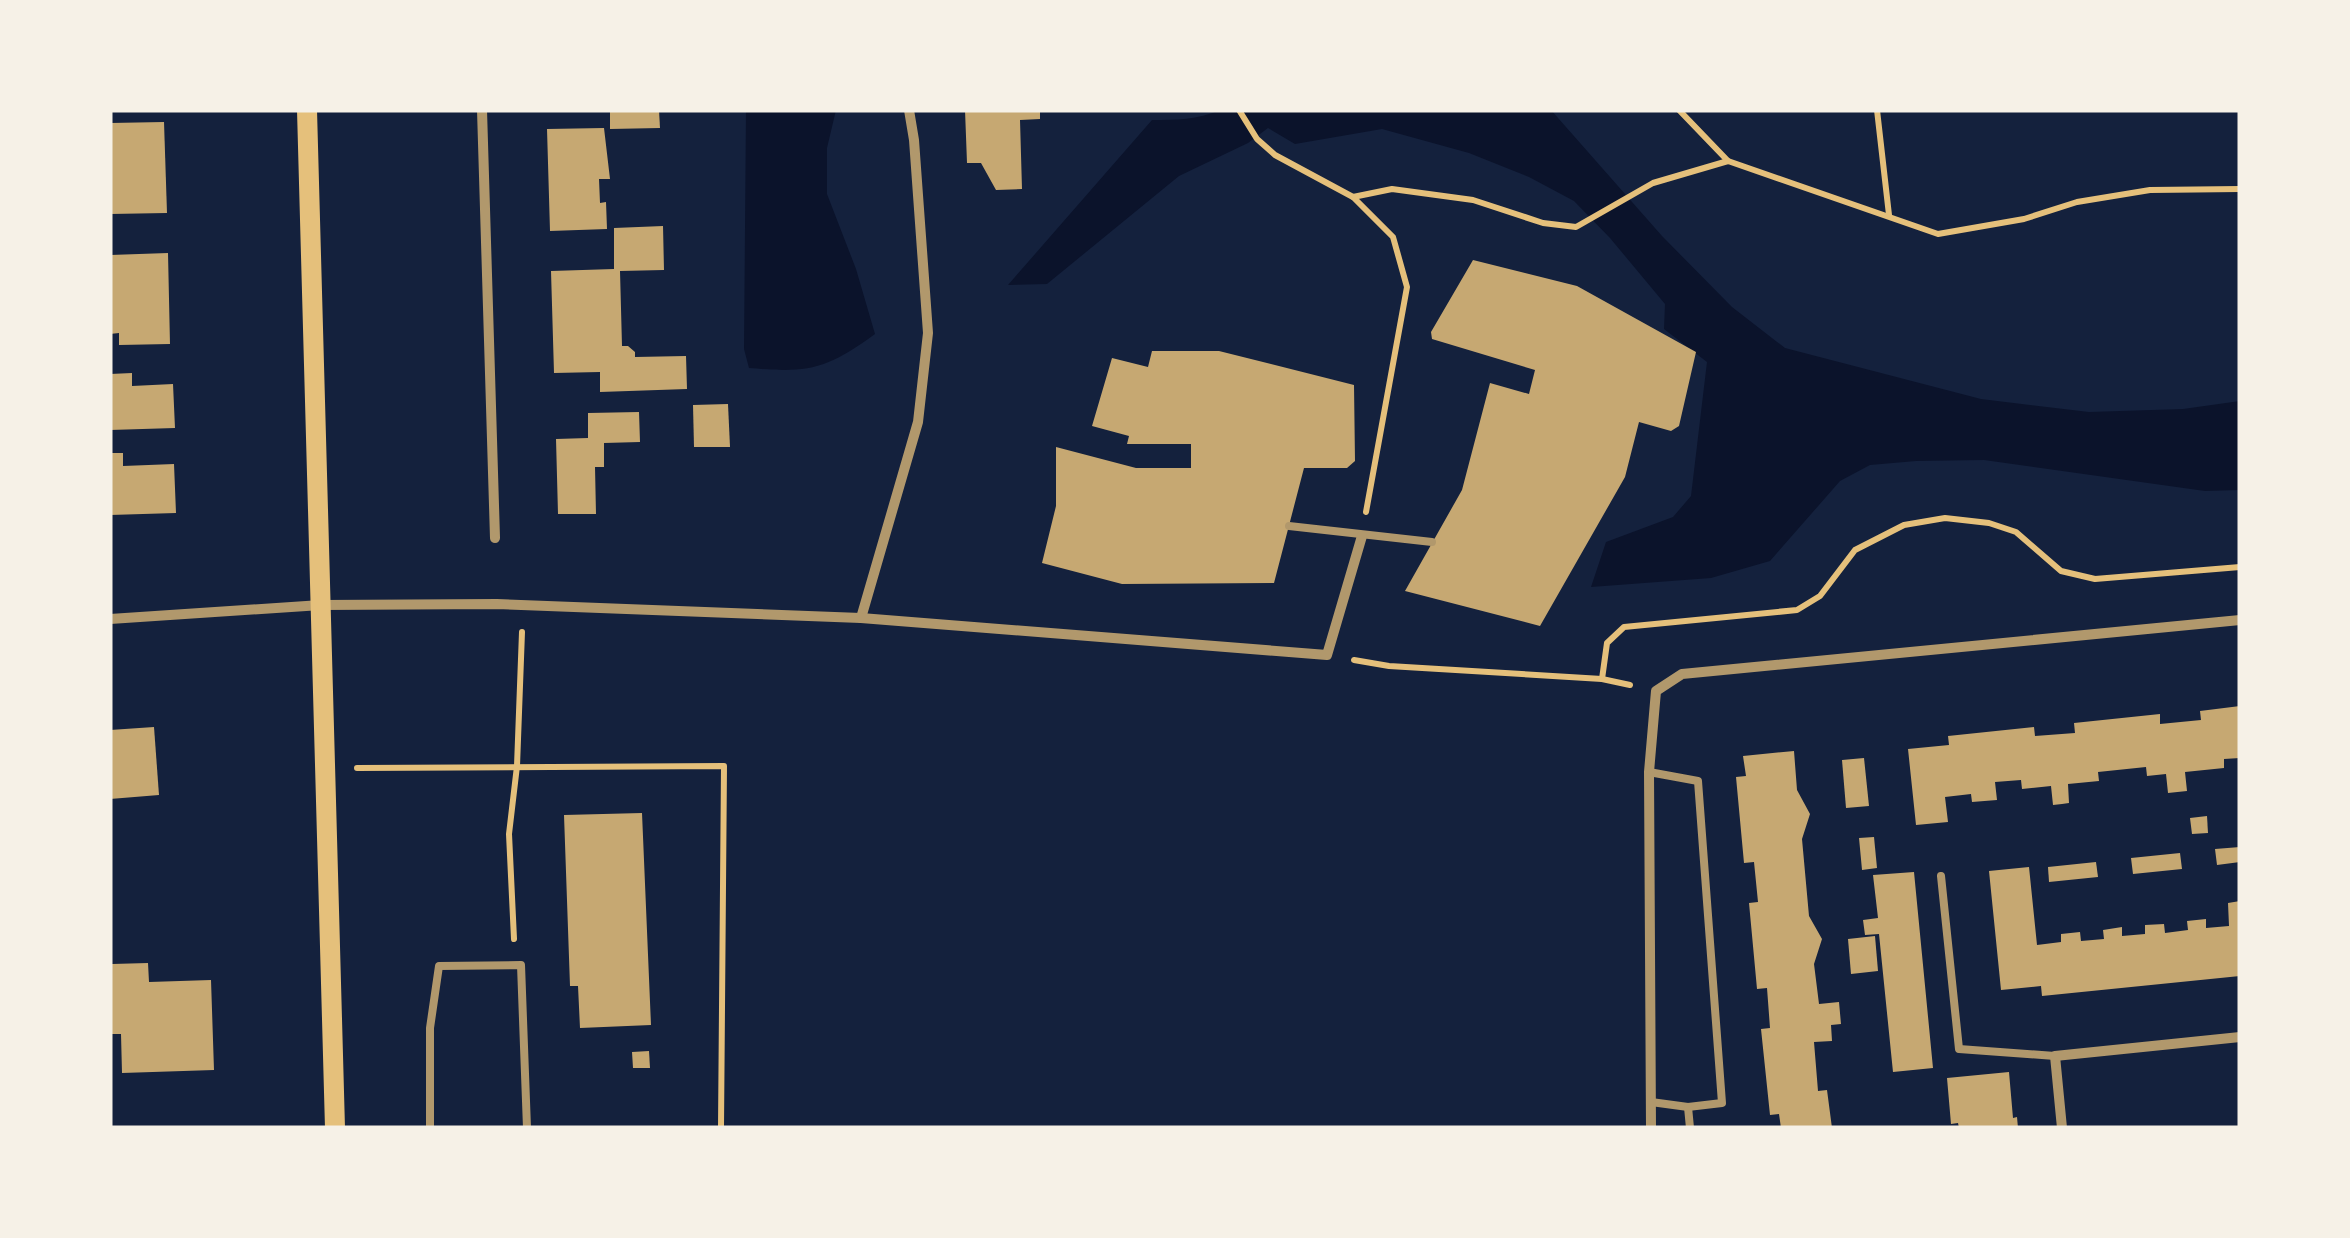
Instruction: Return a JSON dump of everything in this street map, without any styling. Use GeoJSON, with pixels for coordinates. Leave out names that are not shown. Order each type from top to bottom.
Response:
{"type":"FeatureCollection","features":[{"type":"Feature","properties":{"kind":"main road"},"geometry":{"type":"LineString","coordinates":[[306,110],[335,1128]]}},
{"type":"Feature","properties":{"kind":"street"},"geometry":{"type":"LineString","coordinates":[[482,110],[495,538]]}},
{"type":"Feature","properties":{"kind":"street"},"geometry":{"type":"LineString","coordinates":[[861,618],[918,422],[928,333],[909,110]]}},
{"type":"Feature","properties":{"kind":"street"},"geometry":{"type":"LineString","coordinates":[[110,619],[321,605],[521,605],[861,618],[1327,655],[1362,536]]}},
{"type":"Feature","properties":{"kind":"street"},"geometry":{"type":"LineString","coordinates":[[1651,1128],[1649,772],[1656,691],[1682,674],[2240,620]]}},
{"type":"Feature","properties":{"kind":"street"},"geometry":{"type":"LineString","coordinates":[[2062,1128],[2055,1056],[2240,1038]]}},
{"type":"Feature","properties":{"kind":"lane"},"geometry":{"type":"LineString","coordinates":[[1289,526],[1432,542]]}},
{"type":"Feature","properties":{"kind":"lane"},"geometry":{"type":"LineString","coordinates":[[1649,772],[1698,781],[1722,1102],[1688,1107],[1651,1102]]}},
{"type":"Feature","properties":{"kind":"lane"},"geometry":{"type":"LineString","coordinates":[[1941,876],[1959,1049],[2055,1056]]}},
{"type":"Feature","properties":{"kind":"lane"},"geometry":{"type":"LineString","coordinates":[[430,1128],[430,1028],[439,966],[515,965],[521,965],[528,1128]]}},
{"type":"Feature","properties":{"kind":"lane"},"geometry":{"type":"LineString","coordinates":[[1688,1107],[1690,1128]]}},
{"type":"Feature","properties":{"kind":"path"},"geometry":{"type":"LineString","coordinates":[[1239,110],[1257,139],[1275,155],[1353,197],[1392,237],[1407,287],[1362,536]]}},
{"type":"Feature","properties":{"kind":"path"},"geometry":{"type":"LineString","coordinates":[[1680,110],[1728,162],[1938,234],[2024,219],[2077,202],[2150,190],[2240,189]]}},
{"type":"Feature","properties":{"kind":"path"},"geometry":{"type":"LineString","coordinates":[[1878,110],[1890,215]]}},
{"type":"Feature","properties":{"kind":"path"},"geometry":{"type":"LineString","coordinates":[[1353,197],[1392,189],[1457,198],[1543,224],[1576,227],[1653,182],[1728,162]]}},
{"type":"Feature","properties":{"kind":"path"},"geometry":{"type":"LineString","coordinates":[[1602,680],[1606,642],[1624,627],[1797,610],[1820,596],[1855,550],[1904,525],[1945,518],[1989,523],[2016,532],[2061,572],[2094,579],[2240,567]]}},
{"type":"Feature","properties":{"kind":"path"},"geometry":{"type":"LineString","coordinates":[[515,965],[509,834],[516,766],[521,605]]}},
{"type":"Feature","properties":{"kind":"path"},"geometry":{"type":"LineString","coordinates":[[1327,655],[1389,666],[1602,680],[1656,691]]}},
{"type":"Feature","properties":{"kind":"path"},"geometry":{"type":"LineString","coordinates":[[324,768],[724,766],[721,1128]]}},
{"type":"Feature","properties":{"kind":"water"},"geometry":{"type":"Polygon","coordinates":[[[746,110],[836,110],[827,148],[827,194],[856,269],[875,334],[843,355],[816,366],[787,370],[749,368],[744,349],[746,110]]]}},
{"type":"Feature","properties":{"kind":"water"},"geometry":{"type":"Polygon","coordinates":[[[1220,110],[1551,110],[1662,236],[1732,307],[1785,348],[1981,399],[2089,412],[2183,409],[2240,401],[2240,490],[2205,491],[1984,460],[1870,465],[1840,481],[1770,561],[1711,578],[1591,587],[1606,542],[1673,517],[1691,496],[1707,362],[1664,329],[1665,304],[1610,238],[1574,201],[1529,177],[1469,153],[1382,129],[1295,144],[1268,128],[1248,143],[1179,176],[1047,284],[1008,285],[1152,120],[1195,118],[1220,110]]]}},
{"type":"Feature","properties":{"kind":"building"},"geometry":{"type":"Polygon","coordinates":[[[610,110],[659,110],[660,128],[610,129],[610,110]]]}},
{"type":"Feature","properties":{"kind":"building"},"geometry":{"type":"Polygon","coordinates":[[[965,110],[1040,110],[1040,119],[1020,120],[1022,189],[996,190],[981,163],[967,163],[965,110]]]}},
{"type":"Feature","properties":{"kind":"building"},"geometry":{"type":"Polygon","coordinates":[[[164,122],[167,213],[110,214],[110,123],[164,122]]]}},
{"type":"Feature","properties":{"kind":"building"},"geometry":{"type":"Polygon","coordinates":[[[604,128],[610,179],[599,179],[600,203],[606,202],[607,229],[550,231],[547,129],[604,128]]]}},
{"type":"Feature","properties":{"kind":"building"},"geometry":{"type":"Polygon","coordinates":[[[663,226],[664,270],[620,271],[622,346],[628,346],[635,357],[686,356],[687,389],[600,392],[600,372],[554,373],[551,271],[614,269],[614,228],[663,226]]]}},
{"type":"Feature","properties":{"kind":"building"},"geometry":{"type":"Polygon","coordinates":[[[168,253],[170,344],[119,345],[119,333],[110,334],[110,255],[168,253]]]}},
{"type":"Feature","properties":{"kind":"building"},"geometry":{"type":"Polygon","coordinates":[[[1473,260],[1577,286],[1696,352],[1679,426],[1671,431],[1639,422],[1625,477],[1540,626],[1405,591],[1462,490],[1490,383],[1529,394],[1535,370],[1432,339],[1431,332],[1473,260]]]}},
{"type":"Feature","properties":{"kind":"building"},"geometry":{"type":"Polygon","coordinates":[[[1152,351],[1219,351],[1354,385],[1355,461],[1347,468],[1304,468],[1274,583],[1122,584],[1042,563],[1056,506],[1056,447],[1136,468],[1191,468],[1191,444],[1127,444],[1129,436],[1092,426],[1112,358],[1148,367],[1152,351]]]}},
{"type":"Feature","properties":{"kind":"building"},"geometry":{"type":"Polygon","coordinates":[[[132,373],[132,386],[173,384],[175,428],[110,430],[110,374],[132,373]]]}},
{"type":"Feature","properties":{"kind":"building"},"geometry":{"type":"Polygon","coordinates":[[[728,404],[730,447],[694,447],[693,405],[728,404]]]}},
{"type":"Feature","properties":{"kind":"building"},"geometry":{"type":"Polygon","coordinates":[[[639,412],[640,442],[604,443],[604,467],[595,467],[596,514],[558,514],[556,439],[588,438],[588,413],[639,412]]]}},
{"type":"Feature","properties":{"kind":"building"},"geometry":{"type":"Polygon","coordinates":[[[110,453],[123,453],[123,466],[174,464],[176,513],[110,515],[110,453]]]}},
{"type":"Feature","properties":{"kind":"building"},"geometry":{"type":"Polygon","coordinates":[[[2240,706],[2240,758],[2224,759],[2224,768],[2185,772],[2187,791],[2168,793],[2166,774],[2147,776],[2146,767],[2098,772],[2099,781],[2068,784],[2069,803],[2053,805],[2051,786],[2022,789],[2021,780],[1995,782],[1997,800],[1972,802],[1971,794],[1945,797],[1948,822],[1916,825],[1908,749],[1949,745],[1948,736],[2034,727],[2035,736],[2075,733],[2074,723],[2160,714],[2160,724],[2201,720],[2200,711],[2240,706]]]}},
{"type":"Feature","properties":{"kind":"building"},"geometry":{"type":"Polygon","coordinates":[[[154,727],[159,795],[110,799],[110,730],[154,727]]]}},
{"type":"Feature","properties":{"kind":"building"},"geometry":{"type":"Polygon","coordinates":[[[1794,751],[1797,790],[1810,814],[1802,839],[1809,916],[1822,939],[1814,964],[1819,1004],[1839,1002],[1841,1024],[1831,1025],[1832,1041],[1814,1042],[1818,1091],[1827,1090],[1832,1128],[1781,1128],[1779,1114],[1770,1115],[1761,1029],[1770,1028],[1767,988],[1757,989],[1749,903],[1758,902],[1754,862],[1744,863],[1736,777],[1746,776],[1743,756],[1794,751]]]}},
{"type":"Feature","properties":{"kind":"building"},"geometry":{"type":"Polygon","coordinates":[[[1864,758],[1869,806],[1846,808],[1842,760],[1864,758]]]}},
{"type":"Feature","properties":{"kind":"building"},"geometry":{"type":"Polygon","coordinates":[[[642,813],[651,1025],[580,1028],[578,986],[570,986],[564,815],[642,813]]]}},
{"type":"Feature","properties":{"kind":"building"},"geometry":{"type":"Polygon","coordinates":[[[2207,816],[2208,833],[2192,834],[2190,818],[2207,816]]]}},
{"type":"Feature","properties":{"kind":"building"},"geometry":{"type":"Polygon","coordinates":[[[1874,837],[1877,868],[1862,870],[1859,838],[1874,837]]]}},
{"type":"Feature","properties":{"kind":"building"},"geometry":{"type":"Polygon","coordinates":[[[2240,847],[2240,862],[2217,865],[2215,849],[2240,847]]]}},
{"type":"Feature","properties":{"kind":"building"},"geometry":{"type":"Polygon","coordinates":[[[2180,853],[2182,869],[2133,874],[2131,858],[2180,853]]]}},
{"type":"Feature","properties":{"kind":"building"},"geometry":{"type":"Polygon","coordinates":[[[2096,862],[2098,877],[2049,882],[2048,867],[2096,862]]]}},
{"type":"Feature","properties":{"kind":"building"},"geometry":{"type":"Polygon","coordinates":[[[2029,867],[2037,945],[2061,942],[2061,934],[2080,932],[2081,941],[2104,939],[2103,930],[2122,927],[2122,936],[2145,934],[2145,925],[2164,924],[2165,933],[2188,930],[2187,921],[2206,919],[2206,928],[2229,926],[2228,903],[2240,901],[2240,976],[2042,996],[2041,986],[2001,990],[1989,871],[2029,867]]]}},
{"type":"Feature","properties":{"kind":"building"},"geometry":{"type":"Polygon","coordinates":[[[1914,872],[1933,1068],[1893,1072],[1879,934],[1865,935],[1863,920],[1878,918],[1873,875],[1914,872]]]}},
{"type":"Feature","properties":{"kind":"building"},"geometry":{"type":"Polygon","coordinates":[[[1875,936],[1878,971],[1851,974],[1848,939],[1875,936]]]}},
{"type":"Feature","properties":{"kind":"building"},"geometry":{"type":"Polygon","coordinates":[[[148,963],[149,982],[211,980],[214,1070],[122,1073],[121,1034],[110,1034],[112,964],[148,963]]]}},
{"type":"Feature","properties":{"kind":"building"},"geometry":{"type":"Polygon","coordinates":[[[649,1051],[650,1068],[633,1068],[632,1052],[649,1051]]]}},
{"type":"Feature","properties":{"kind":"building"},"geometry":{"type":"Polygon","coordinates":[[[2009,1072],[2013,1118],[2017,1117],[2018,1128],[1959,1128],[1958,1123],[1951,1124],[1947,1078],[2009,1072]]]}}]}
